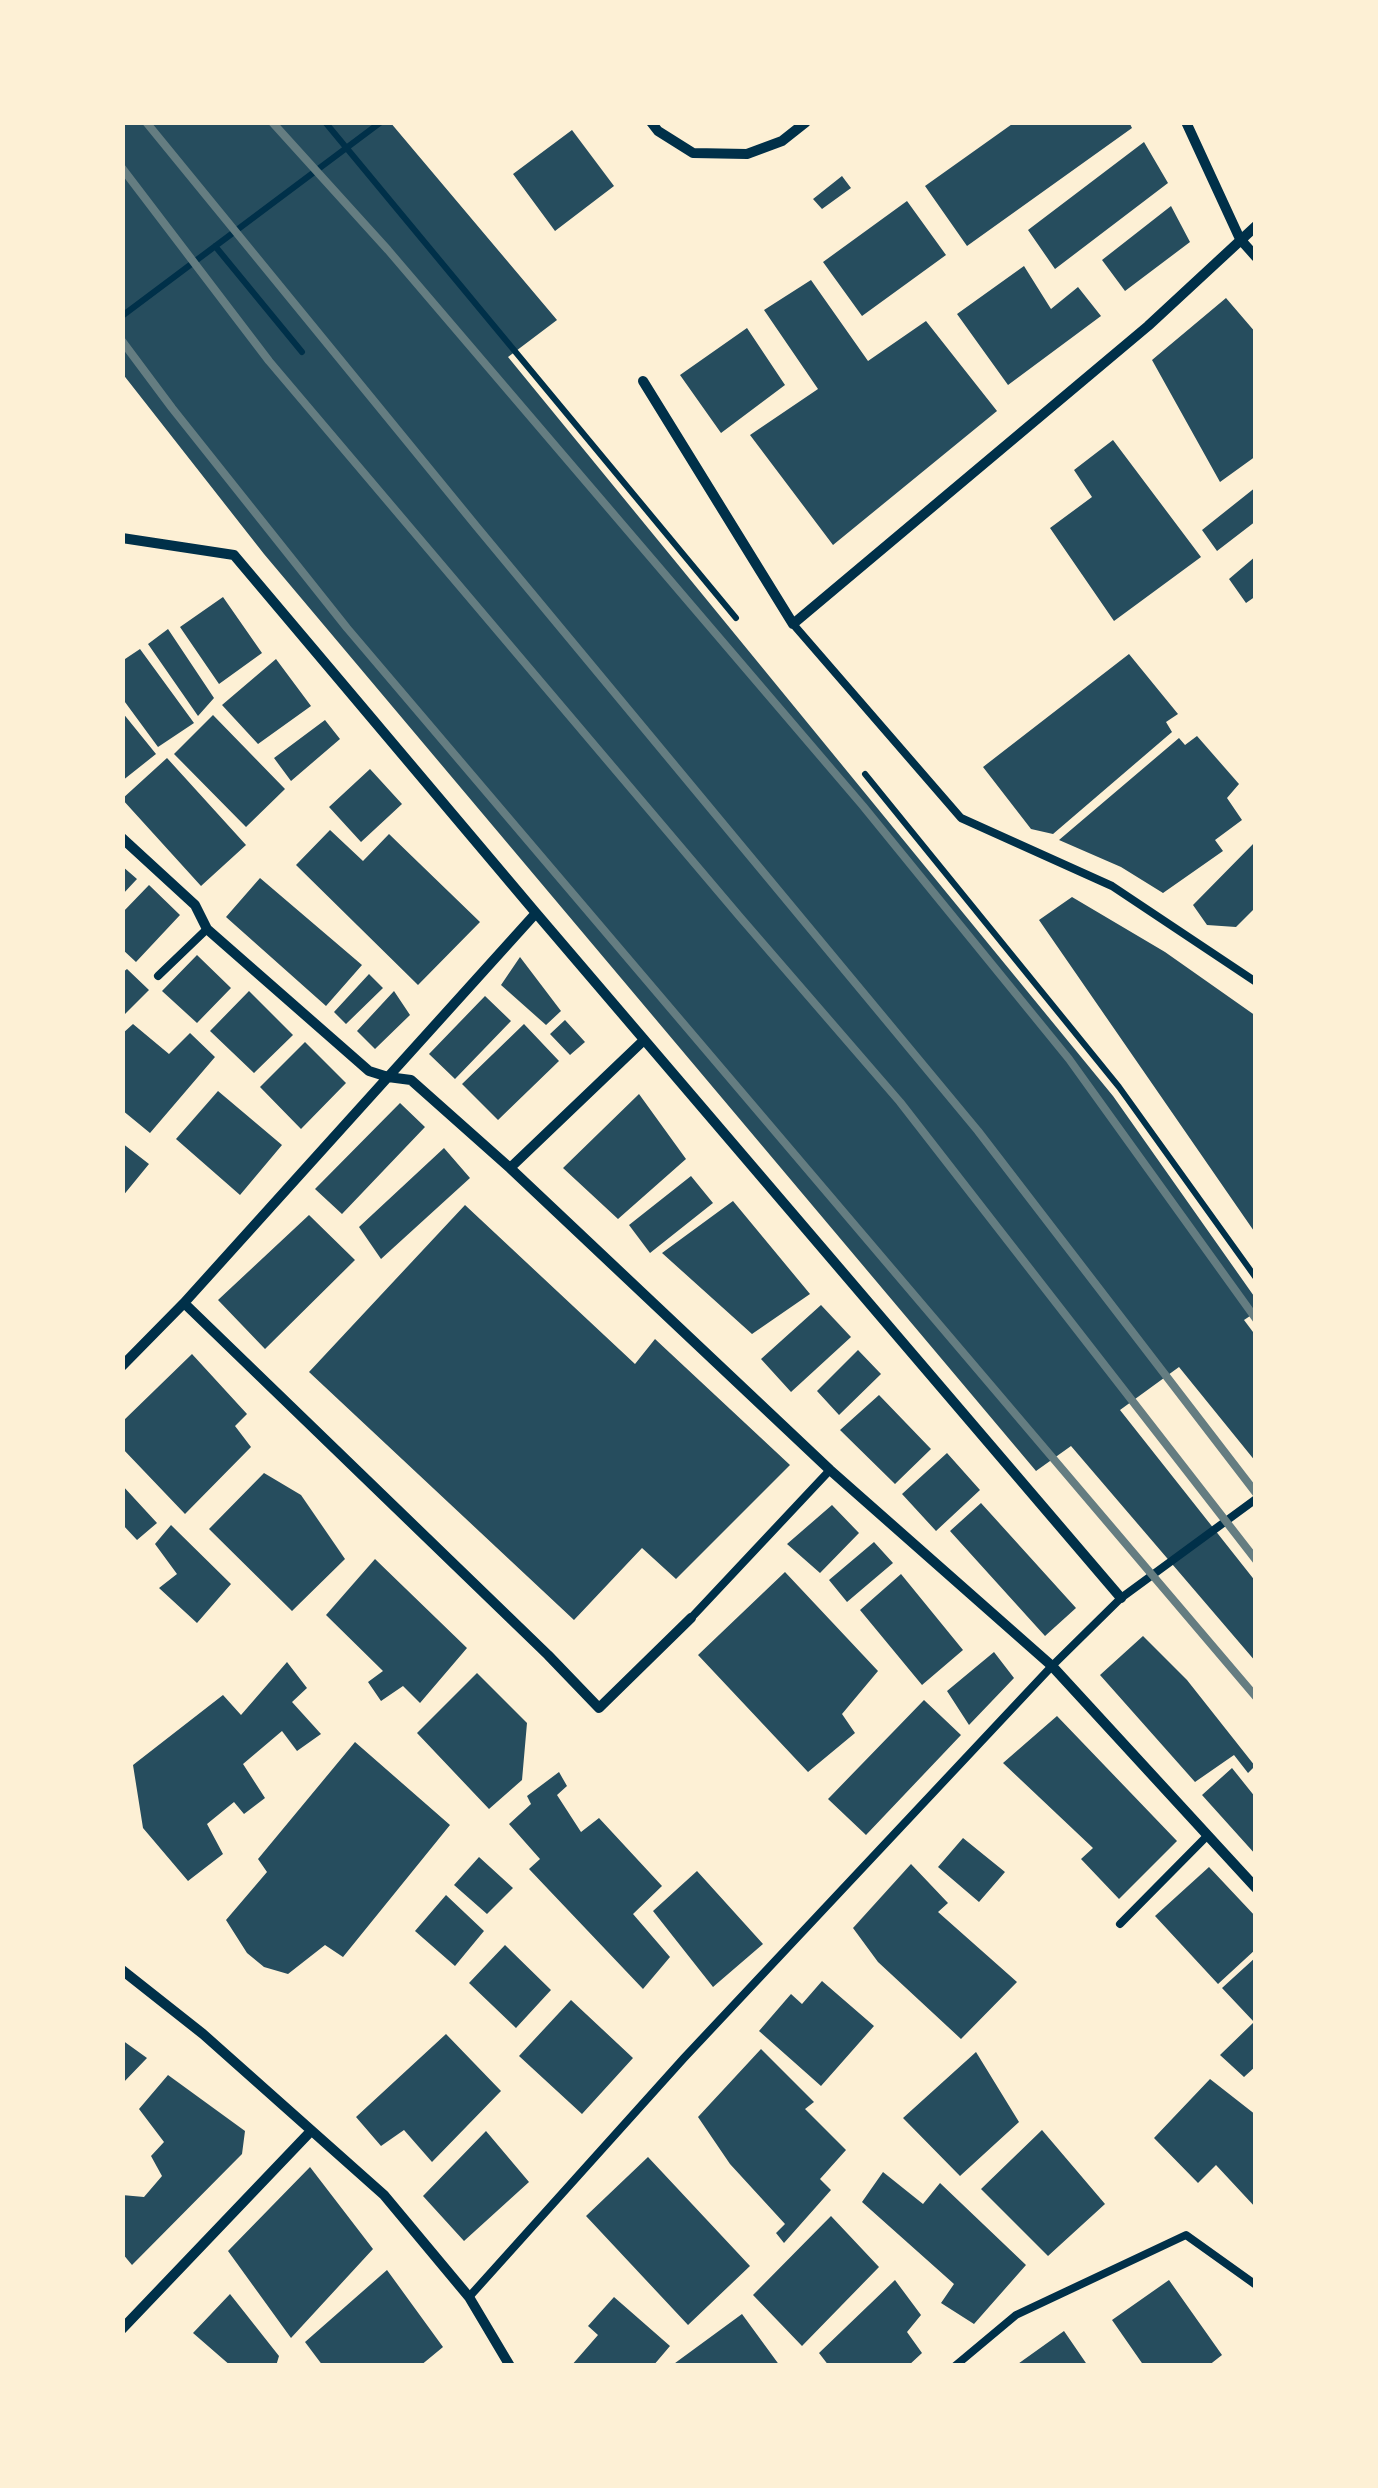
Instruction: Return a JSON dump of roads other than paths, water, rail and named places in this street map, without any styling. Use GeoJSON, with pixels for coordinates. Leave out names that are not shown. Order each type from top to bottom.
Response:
{"type":"FeatureCollection","features":[{"type":"Feature","properties":{"kind":"street"},"geometry":{"type":"LineString","coordinates":[[651,122],[658,131],[693,153],[748,154],[782,140],[806,122]]}},
{"type":"Feature","properties":{"kind":"street"},"geometry":{"type":"LineString","coordinates":[[1186,122],[1240,239],[1256,257]]}},
{"type":"Feature","properties":{"kind":"street"},"geometry":{"type":"LineString","coordinates":[[643,381],[794,624],[1148,326],[1256,226]]}},
{"type":"Feature","properties":{"kind":"street"},"geometry":{"type":"LineString","coordinates":[[122,538],[234,555],[1121,1598]]}},
{"type":"Feature","properties":{"kind":"street"},"geometry":{"type":"LineString","coordinates":[[122,838],[196,905],[206,929],[370,1071],[412,1080],[830,1470],[1052,1666],[1256,1888]]}},
{"type":"Feature","properties":{"kind":"street"},"geometry":{"type":"LineString","coordinates":[[122,1366],[184,1304],[536,913]]}},
{"type":"Feature","properties":{"kind":"street"},"geometry":{"type":"LineString","coordinates":[[510,1168],[644,1040]]}},
{"type":"Feature","properties":{"kind":"street"},"geometry":{"type":"LineString","coordinates":[[184,1304],[599,1708],[691,1618]]}},
{"type":"Feature","properties":{"kind":"street"},"geometry":{"type":"LineString","coordinates":[[122,1970],[203,2034],[384,2195],[469,2297],[510,2366]]}},
{"type":"Feature","properties":{"kind":"street"},"geometry":{"type":"LineString","coordinates":[[122,2329],[311,2131]]}},
{"type":"Feature","properties":{"kind":"lane"},"geometry":{"type":"LineString","coordinates":[[794,624],[961,818],[1112,886],[1201,948],[1254,979]]}},
{"type":"Feature","properties":{"kind":"lane"},"geometry":{"type":"LineString","coordinates":[[158,976],[206,929]]}},
{"type":"Feature","properties":{"kind":"lane"},"geometry":{"type":"LineString","coordinates":[[691,1618],[830,1470]]}},
{"type":"Feature","properties":{"kind":"lane"},"geometry":{"type":"LineString","coordinates":[[469,2297],[684,2058],[1052,1666],[1121,1598],[1256,1498]]}},
{"type":"Feature","properties":{"kind":"lane"},"geometry":{"type":"LineString","coordinates":[[1120,1924],[1207,1836]]}},
{"type":"Feature","properties":{"kind":"lane"},"geometry":{"type":"LineString","coordinates":[[956,2366],[1016,2314],[1186,2235],[1256,2285]]}},
{"type":"Feature","properties":{"kind":"railway"},"geometry":{"type":"LineString","coordinates":[[146,122],[978,1131],[1256,1493]]}},
{"type":"Feature","properties":{"kind":"railway"},"geometry":{"type":"LineString","coordinates":[[272,122],[388,250],[863,806],[1069,1059],[1256,1319]]}},
{"type":"Feature","properties":{"kind":"railway"},"geometry":{"type":"LineString","coordinates":[[122,168],[269,361],[900,1102],[1256,1560]]}},
{"type":"Feature","properties":{"kind":"railway"},"geometry":{"type":"LineString","coordinates":[[122,341],[347,628],[1256,1697]]}}]}
